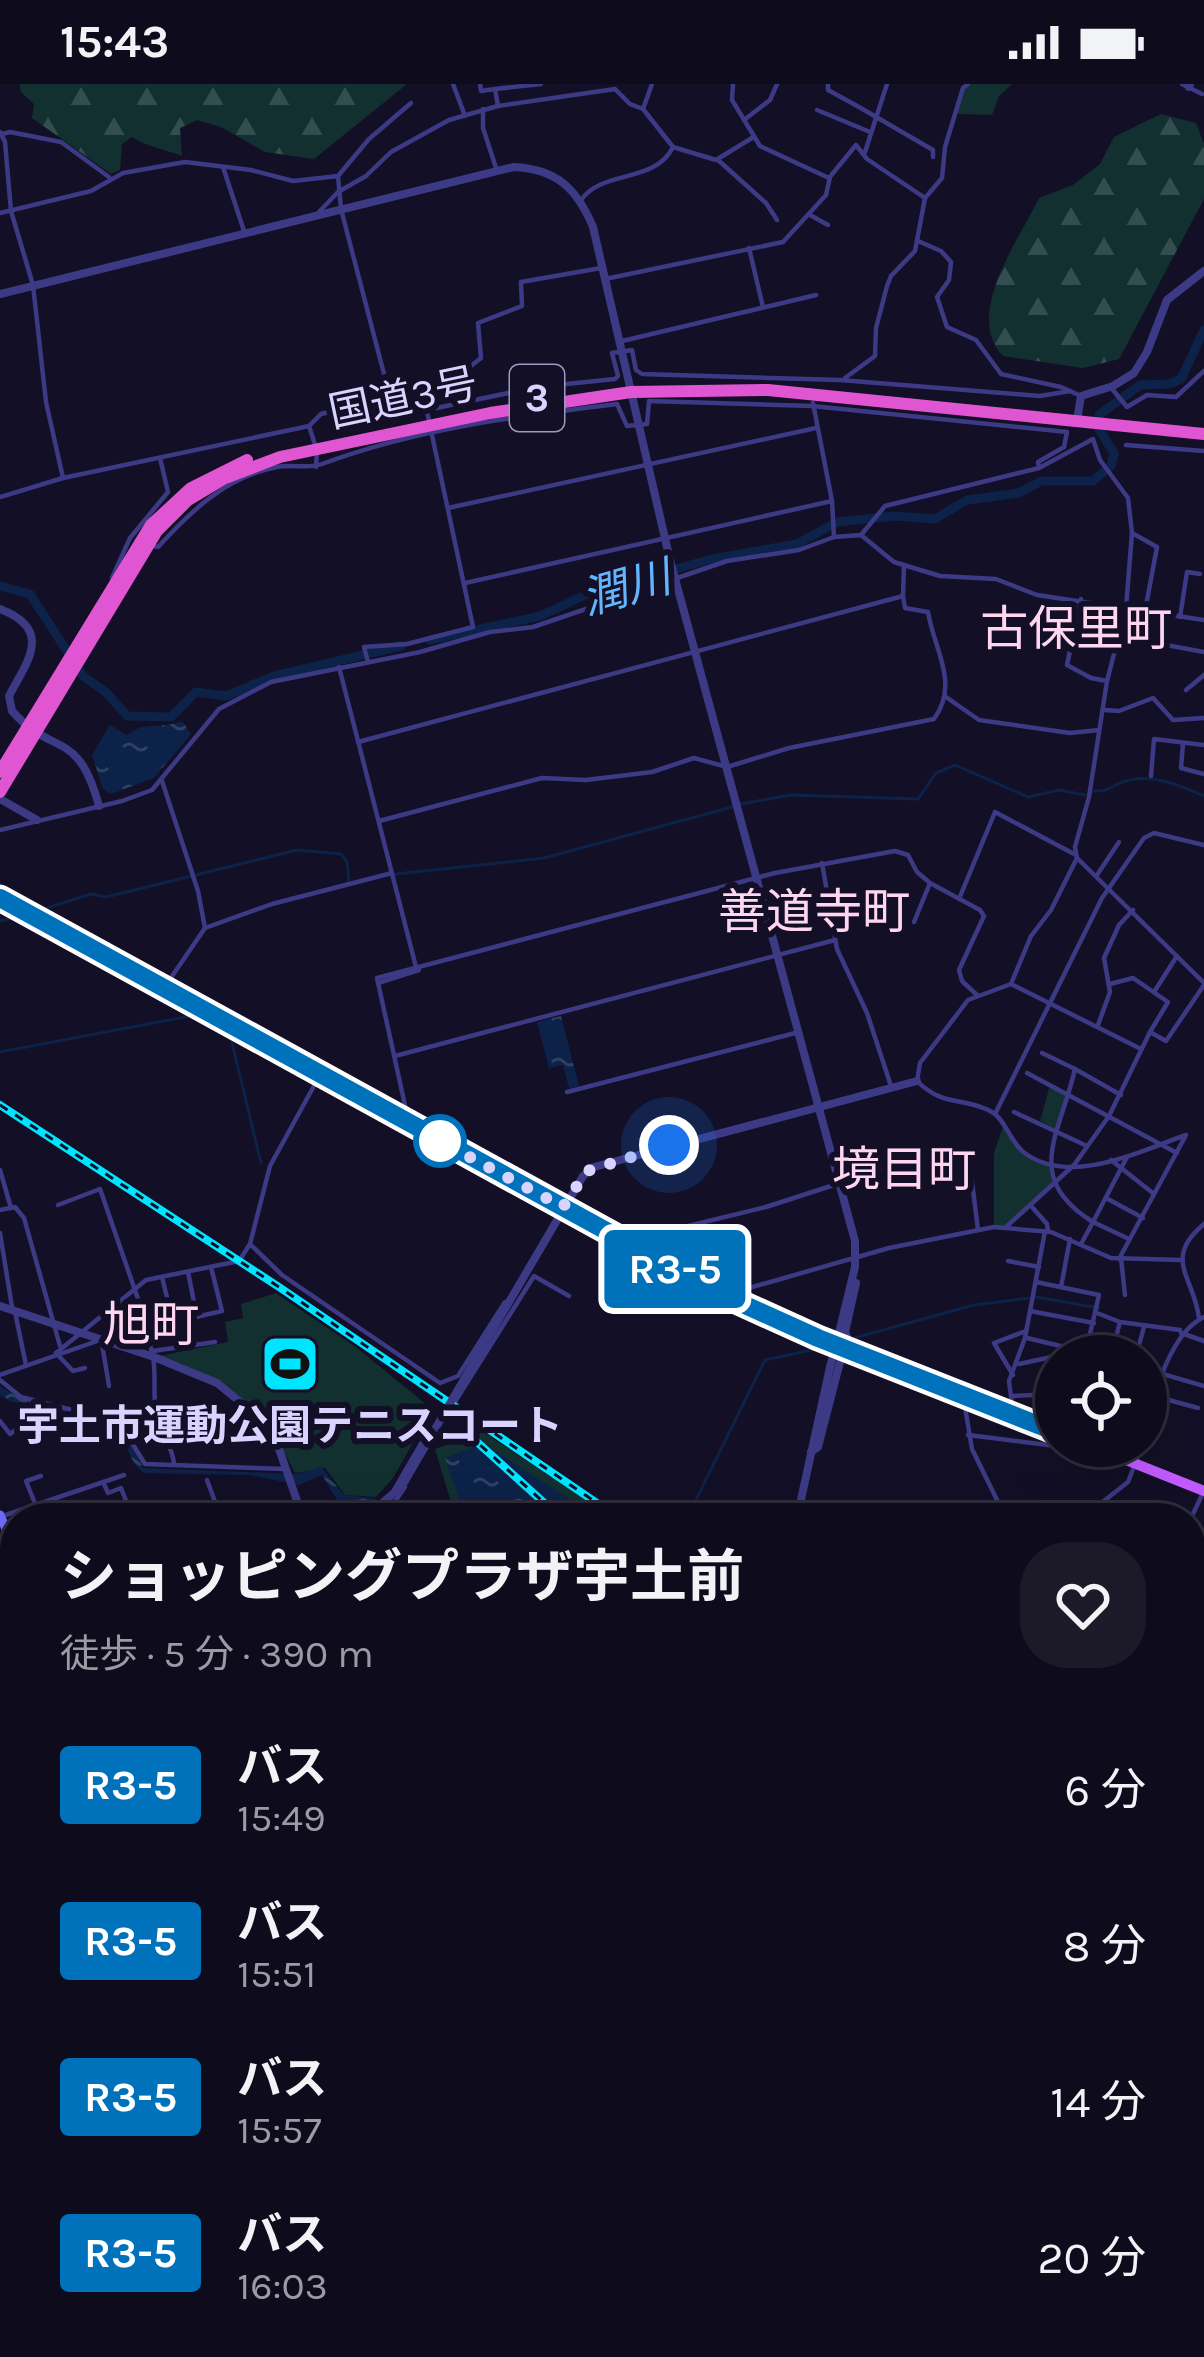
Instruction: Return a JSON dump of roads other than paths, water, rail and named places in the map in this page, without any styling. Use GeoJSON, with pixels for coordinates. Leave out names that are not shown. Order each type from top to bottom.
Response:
{"type":"FeatureCollection","features":[{"type":"Feature","properties":{"kind":"highway","name":"国道3号"},"geometry":{"type":"LineString","coordinates":[[0,796],[33,727],[151,525],[191,488],[231,465],[429,422],[630,388],[727,382],[1204,430]]}},
{"type":"Feature","properties":{"kind":"highway","name":"国道3号"},"geometry":{"type":"LineString","coordinates":[[79,648],[148,544],[188,500],[223,478],[315,447]]}},
{"type":"Feature","properties":{"kind":"highway","name":"国道3号"},"geometry":{"type":"LineString","coordinates":[[0,772],[33,727]]}},
{"type":"Feature","properties":{"kind":"main road"},"geometry":{"type":"LineString","coordinates":[[0,898],[723,1295],[1035,1424]]}},
{"type":"Feature","properties":{"kind":"main road"},"geometry":{"type":"LineString","coordinates":[[1145,1467],[1204,1490]]}},
{"type":"Feature","properties":{"kind":"street"},"geometry":{"type":"LineString","coordinates":[[453,84],[465,116]]}},
{"type":"Feature","properties":{"kind":"street"},"geometry":{"type":"LineString","coordinates":[[480,84],[481,91],[542,84]]}},
{"type":"Feature","properties":{"kind":"street"},"geometry":{"type":"LineString","coordinates":[[644,109],[652,84]]}},
{"type":"Feature","properties":{"kind":"street"},"geometry":{"type":"LineString","coordinates":[[734,84],[732,100],[752,139],[830,177]]}},
{"type":"Feature","properties":{"kind":"street"},"geometry":{"type":"LineString","coordinates":[[744,120],[770,100],[777,84]]}},
{"type":"Feature","properties":{"kind":"street"},"geometry":{"type":"LineString","coordinates":[[828,84],[827,90],[933,150],[933,157]]}},
{"type":"Feature","properties":{"kind":"street"},"geometry":{"type":"LineString","coordinates":[[887,84],[870,132],[867,159],[925,198]]}},
{"type":"Feature","properties":{"kind":"street"},"geometry":{"type":"LineString","coordinates":[[429,422],[617,404],[627,426],[638,425],[650,421],[646,404],[650,400],[813,392],[858,372],[875,356],[876,328],[887,286],[911,259],[918,241],[925,198],[941,178],[963,85]]}},
{"type":"Feature","properties":{"kind":"street"},"geometry":{"type":"LineString","coordinates":[[1187,85],[1202,94]]}},
{"type":"Feature","properties":{"kind":"street"},"geometry":{"type":"LineString","coordinates":[[315,216],[391,152],[449,120],[483,109],[612,87],[630,104],[644,109],[673,147],[718,160],[766,202],[777,220]]}},
{"type":"Feature","properties":{"kind":"street"},"geometry":{"type":"LineString","coordinates":[[495,89],[498,106]]}},
{"type":"Feature","properties":{"kind":"street"},"geometry":{"type":"LineString","coordinates":[[390,397],[341,209],[338,176],[369,139],[411,103]]}},
{"type":"Feature","properties":{"kind":"street"},"geometry":{"type":"LineString","coordinates":[[483,109],[483,128],[496,171]]}},
{"type":"Feature","properties":{"kind":"street"},"geometry":{"type":"LineString","coordinates":[[818,110],[870,132]]}},
{"type":"Feature","properties":{"kind":"street"},"geometry":{"type":"LineString","coordinates":[[63,478],[46,402],[33,286],[11,211],[1,133],[62,142],[110,178]]}},
{"type":"Feature","properties":{"kind":"street"},"geometry":{"type":"LineString","coordinates":[[718,160],[752,139]]}},
{"type":"Feature","properties":{"kind":"street"},"geometry":{"type":"LineString","coordinates":[[0,497],[63,478],[309,426],[321,414],[451,382],[482,358],[478,323],[522,306],[521,282],[604,273],[783,242],[811,215],[826,195],[830,177],[856,145],[865,152]]}},
{"type":"Feature","properties":{"kind":"street"},"geometry":{"type":"LineString","coordinates":[[580,200],[598,184],[661,163],[673,147]]}},
{"type":"Feature","properties":{"kind":"street"},"geometry":{"type":"LineString","coordinates":[[0,213],[91,191],[110,178],[185,162],[293,181],[338,176]]}},
{"type":"Feature","properties":{"kind":"street"},"geometry":{"type":"LineString","coordinates":[[223,167],[245,233]]}},
{"type":"Feature","properties":{"kind":"street"},"geometry":{"type":"LineString","coordinates":[[0,294],[514,167],[546,171],[567,184],[580,200],[593,227],[670,560],[855,1241],[856,1263],[842,1335],[830,1366],[799,1503]]}},
{"type":"Feature","properties":{"kind":"street"},"geometry":{"type":"LineString","coordinates":[[811,215],[828,225]]}},
{"type":"Feature","properties":{"kind":"street"},"geometry":{"type":"LineString","coordinates":[[918,241],[941,251],[951,262],[949,280],[937,297],[947,327],[976,340],[1001,374],[1082,396],[1113,388],[1139,368],[1167,300],[1204,271]]}},
{"type":"Feature","properties":{"kind":"street"},"geometry":{"type":"LineString","coordinates":[[749,248],[763,307]]}},
{"type":"Feature","properties":{"kind":"street"},"geometry":{"type":"LineString","coordinates":[[148,544],[158,547],[195,506],[249,475],[289,465],[316,467],[467,402],[615,379],[612,353],[619,345],[816,295]]}},
{"type":"Feature","properties":{"kind":"street"},"geometry":{"type":"LineString","coordinates":[[619,345],[632,350],[636,370],[642,374],[813,392],[1066,432],[1067,442],[1038,462],[1040,468]]}},
{"type":"Feature","properties":{"kind":"street"},"geometry":{"type":"LineString","coordinates":[[1113,388],[1127,407],[1147,395],[1176,398],[1204,371]]}},
{"type":"Feature","properties":{"kind":"street"},"geometry":{"type":"LineString","coordinates":[[840,380],[1040,396],[1070,391]]}},
{"type":"Feature","properties":{"kind":"street"},"geometry":{"type":"LineString","coordinates":[[451,382],[467,402]]}},
{"type":"Feature","properties":{"kind":"street"},"geometry":{"type":"LineString","coordinates":[[368,661],[364,647],[407,644],[472,627],[421,389]]}},
{"type":"Feature","properties":{"kind":"street"},"geometry":{"type":"LineString","coordinates":[[813,392],[832,501],[833,535]]}},
{"type":"Feature","properties":{"kind":"street"},"geometry":{"type":"LineString","coordinates":[[861,535],[878,512],[895,503],[1040,468],[1066,456],[1075,447],[1084,418],[1082,396]]}},
{"type":"Feature","properties":{"kind":"street"},"geometry":{"type":"LineString","coordinates":[[309,426],[316,467]]}},
{"type":"Feature","properties":{"kind":"street"},"geometry":{"type":"LineString","coordinates":[[448,508],[816,428]]}},
{"type":"Feature","properties":{"kind":"street"},"geometry":{"type":"LineString","coordinates":[[1011,984],[1031,936],[1051,910],[1077,857],[1107,680],[1126,608],[1132,533],[1128,498],[1102,462],[1093,440],[1081,449],[1075,447]]}},
{"type":"Feature","properties":{"kind":"street"},"geometry":{"type":"LineString","coordinates":[[1126,445],[1204,451]]}},
{"type":"Feature","properties":{"kind":"street"},"geometry":{"type":"LineString","coordinates":[[110,589],[130,538],[167,492],[160,458]]}},
{"type":"Feature","properties":{"kind":"street"},"geometry":{"type":"LineString","coordinates":[[465,583],[832,501]]}},
{"type":"Feature","properties":{"kind":"street"},"geometry":{"type":"LineString","coordinates":[[1132,533],[1156,547],[1145,611]]}},
{"type":"Feature","properties":{"kind":"street"},"geometry":{"type":"LineString","coordinates":[[0,830],[140,796],[162,781],[229,701],[271,682],[490,632],[533,627],[727,561],[799,550],[833,535],[861,535],[885,556],[946,578],[996,579],[1027,592],[1204,620]]}},
{"type":"Feature","properties":{"kind":"street"},"geometry":{"type":"LineString","coordinates":[[379,820],[556,776],[586,780],[652,772],[694,758],[728,767],[789,748],[934,719],[946,698],[944,667],[928,612],[905,608],[904,565]]}},
{"type":"Feature","properties":{"kind":"street"},"geometry":{"type":"LineString","coordinates":[[1180,617],[1187,572],[1200,574]]}},
{"type":"Feature","properties":{"kind":"street"},"geometry":{"type":"LineString","coordinates":[[358,742],[903,596]]}},
{"type":"Feature","properties":{"kind":"street"},"geometry":{"type":"LineString","coordinates":[[1081,599],[1067,665],[1091,678],[1107,680]]}},
{"type":"Feature","properties":{"kind":"street"},"geometry":{"type":"LineString","coordinates":[[0,609],[20,620],[31,641],[30,661],[9,701],[15,715],[84,762],[99,806]]}},
{"type":"Feature","properties":{"kind":"street"},"geometry":{"type":"LineString","coordinates":[[1118,636],[1204,652]]}},
{"type":"Feature","properties":{"kind":"street"},"geometry":{"type":"LineString","coordinates":[[339,667],[417,969]]}},
{"type":"Feature","properties":{"kind":"street"},"geometry":{"type":"LineString","coordinates":[[1186,690],[1204,675]]}},
{"type":"Feature","properties":{"kind":"street"},"geometry":{"type":"LineString","coordinates":[[946,698],[980,720],[1075,734],[1100,730]]}},
{"type":"Feature","properties":{"kind":"street"},"geometry":{"type":"LineString","coordinates":[[1105,710],[1119,711],[1153,698],[1172,720],[1204,718]]}},
{"type":"Feature","properties":{"kind":"street"},"geometry":{"type":"LineString","coordinates":[[1151,776],[1154,739],[1204,746]]}},
{"type":"Feature","properties":{"kind":"street"},"geometry":{"type":"LineString","coordinates":[[1183,743],[1181,768],[1204,774]]}},
{"type":"Feature","properties":{"kind":"street"},"geometry":{"type":"LineString","coordinates":[[162,781],[194,877],[205,928]]}},
{"type":"Feature","properties":{"kind":"street"},"geometry":{"type":"LineString","coordinates":[[0,796],[37,820]]}},
{"type":"Feature","properties":{"kind":"street"},"geometry":{"type":"LineString","coordinates":[[959,899],[995,812],[1077,857],[1204,984],[1166,1041],[1150,1032]]}},
{"type":"Feature","properties":{"kind":"street"},"geometry":{"type":"LineString","coordinates":[[994,1114],[1110,887],[1148,833],[1204,845]]}},
{"type":"Feature","properties":{"kind":"street"},"geometry":{"type":"LineString","coordinates":[[1096,875],[1119,842]]}},
{"type":"Feature","properties":{"kind":"street"},"geometry":{"type":"LineString","coordinates":[[409,1125],[377,978],[822,863],[895,850],[908,855],[930,883],[984,916],[958,970],[977,995]]}},
{"type":"Feature","properties":{"kind":"street"},"geometry":{"type":"LineString","coordinates":[[822,863],[835,940],[892,1087]]}},
{"type":"Feature","properties":{"kind":"street"},"geometry":{"type":"LineString","coordinates":[[164,988],[205,928],[272,904],[392,873]]}},
{"type":"Feature","properties":{"kind":"street"},"geometry":{"type":"LineString","coordinates":[[914,922],[930,883]]}},
{"type":"Feature","properties":{"kind":"street"},"geometry":{"type":"LineString","coordinates":[[1097,1026],[1110,984],[1104,958],[1119,925],[1133,910]]}},
{"type":"Feature","properties":{"kind":"street"},"geometry":{"type":"LineString","coordinates":[[394,1056],[835,940]]}},
{"type":"Feature","properties":{"kind":"street"},"geometry":{"type":"LineString","coordinates":[[1154,992],[1178,956]]}},
{"type":"Feature","properties":{"kind":"street"},"geometry":{"type":"LineString","coordinates":[[1006,1227],[1074,1165],[1109,1116],[1168,1002],[1132,978],[1110,984]]}},
{"type":"Feature","properties":{"kind":"street"},"geometry":{"type":"LineString","coordinates":[[917,1081],[920,1063],[968,1000],[1011,984],[1141,1049]]}},
{"type":"Feature","properties":{"kind":"street"},"geometry":{"type":"LineString","coordinates":[[567,1092],[800,1033]]}},
{"type":"Feature","properties":{"kind":"street"},"geometry":{"type":"LineString","coordinates":[[1042,1054],[1121,1095]]}},
{"type":"Feature","properties":{"kind":"street"},"geometry":{"type":"LineString","coordinates":[[1076,1069],[1049,1164],[1053,1187],[1074,1210],[1131,1240]]}},
{"type":"Feature","properties":{"kind":"street"},"geometry":{"type":"LineString","coordinates":[[1027,1073],[1177,1153]]}},
{"type":"Feature","properties":{"kind":"street"},"geometry":{"type":"LineString","coordinates":[[288,1472],[146,1463],[119,1422],[21,1397],[0,1377],[58,1350],[146,1280],[239,1261],[250,1244],[271,1166],[320,1075]]}},
{"type":"Feature","properties":{"kind":"street"},"geometry":{"type":"LineString","coordinates":[[393,1500],[563,1207],[594,1167],[917,1081],[943,1100],[994,1114],[1022,1151],[1049,1164],[1127,1157],[1186,1135],[1120,1259],[1124,1295]]}},
{"type":"Feature","properties":{"kind":"street"},"geometry":{"type":"LineString","coordinates":[[1014,1112],[1087,1146]]}},
{"type":"Feature","properties":{"kind":"street"},"geometry":{"type":"LineString","coordinates":[[623,1241],[766,1207],[939,1151],[968,1149],[978,1230]]}},
{"type":"Feature","properties":{"kind":"street"},"geometry":{"type":"LineString","coordinates":[[1081,1244],[1127,1157]]}},
{"type":"Feature","properties":{"kind":"street"},"geometry":{"type":"LineString","coordinates":[[1111,1160],[1155,1194]]}},
{"type":"Feature","properties":{"kind":"street"},"geometry":{"type":"LineString","coordinates":[[0,1170],[10,1208]]}},
{"type":"Feature","properties":{"kind":"street"},"geometry":{"type":"LineString","coordinates":[[58,1205],[110,1186]]}},
{"type":"Feature","properties":{"kind":"street"},"geometry":{"type":"LineString","coordinates":[[100,1190],[147,1324],[144,1331],[153,1354],[154,1401],[174,1466]]}},
{"type":"Feature","properties":{"kind":"street"},"geometry":{"type":"LineString","coordinates":[[1106,1198],[1143,1218]]}},
{"type":"Feature","properties":{"kind":"street"},"geometry":{"type":"LineString","coordinates":[[1013,1415],[1012,1375],[1026,1334],[1047,1231],[1047,1224],[1031,1206]]}},
{"type":"Feature","properties":{"kind":"street"},"geometry":{"type":"LineString","coordinates":[[0,1210],[15,1208],[24,1218],[58,1350],[74,1371],[85,1368]]}},
{"type":"Feature","properties":{"kind":"street"},"geometry":{"type":"LineString","coordinates":[[1167,1364],[1182,1332],[1202,1318],[1181,1260],[1186,1243],[1204,1224]]}},
{"type":"Feature","properties":{"kind":"street"},"geometry":{"type":"LineString","coordinates":[[723,1295],[978,1230],[1006,1227],[1047,1231],[1120,1259],[1181,1260]]}},
{"type":"Feature","properties":{"kind":"street"},"geometry":{"type":"LineString","coordinates":[[0,1233],[26,1365]]}},
{"type":"Feature","properties":{"kind":"street"},"geometry":{"type":"LineString","coordinates":[[1061,1287],[1070,1240]]}},
{"type":"Feature","properties":{"kind":"street"},"geometry":{"type":"LineString","coordinates":[[250,1244],[282,1275],[440,1383],[458,1376],[523,1279]]}},
{"type":"Feature","properties":{"kind":"street"},"geometry":{"type":"LineString","coordinates":[[1008,1261],[1039,1267]]}},
{"type":"Feature","properties":{"kind":"street"},"geometry":{"type":"LineString","coordinates":[[58,1350],[222,1311],[212,1267]]}},
{"type":"Feature","properties":{"kind":"street"},"geometry":{"type":"LineString","coordinates":[[188,1272],[197,1317]]}},
{"type":"Feature","properties":{"kind":"street"},"geometry":{"type":"LineString","coordinates":[[388,1503],[534,1276],[569,1296]]}},
{"type":"Feature","properties":{"kind":"street"},"geometry":{"type":"LineString","coordinates":[[163,1277],[173,1322]]}},
{"type":"Feature","properties":{"kind":"street"},"geometry":{"type":"LineString","coordinates":[[1036,1282],[1096,1292],[1097,1313],[1090,1335]]}},
{"type":"Feature","properties":{"kind":"street"},"geometry":{"type":"LineString","coordinates":[[0,1306],[153,1354],[197,1372],[233,1395],[279,1449],[298,1503]]}},
{"type":"Feature","properties":{"kind":"street"},"geometry":{"type":"LineString","coordinates":[[1030,1311],[1094,1323]]}},
{"type":"Feature","properties":{"kind":"street"},"geometry":{"type":"LineString","coordinates":[[1097,1313],[1204,1341]]}},
{"type":"Feature","properties":{"kind":"street"},"geometry":{"type":"LineString","coordinates":[[1115,1335],[1120,1322]]}},
{"type":"Feature","properties":{"kind":"street"},"geometry":{"type":"LineString","coordinates":[[1142,1335],[1144,1327]]}},
{"type":"Feature","properties":{"kind":"street"},"geometry":{"type":"LineString","coordinates":[[1012,1375],[994,1343],[1026,1334],[1035,1336]]}},
{"type":"Feature","properties":{"kind":"street"},"geometry":{"type":"LineString","coordinates":[[811,1453],[818,1447],[841,1358],[853,1350],[842,1335]]}},
{"type":"Feature","properties":{"kind":"street"},"geometry":{"type":"LineString","coordinates":[[814,1439],[828,1354],[818,1338]]}},
{"type":"Feature","properties":{"kind":"street"},"geometry":{"type":"LineString","coordinates":[[106,1342],[110,1385]]}},
{"type":"Feature","properties":{"kind":"street"},"geometry":{"type":"LineString","coordinates":[[153,1354],[214,1342]]}},
{"type":"Feature","properties":{"kind":"street"},"geometry":{"type":"LineString","coordinates":[[1018,1365],[1035,1361]]}},
{"type":"Feature","properties":{"kind":"street"},"geometry":{"type":"LineString","coordinates":[[1167,1374],[1204,1387]]}},
{"type":"Feature","properties":{"kind":"street"},"geometry":{"type":"LineString","coordinates":[[963,1395],[968,1435],[999,1503]]}},
{"type":"Feature","properties":{"kind":"street"},"geometry":{"type":"LineString","coordinates":[[1011,1396],[1035,1395]]}},
{"type":"Feature","properties":{"kind":"street"},"geometry":{"type":"LineString","coordinates":[[1167,1400],[1198,1408]]}},
{"type":"Feature","properties":{"kind":"street"},"geometry":{"type":"LineString","coordinates":[[393,1500],[438,1419]]}},
{"type":"Feature","properties":{"kind":"street"},"geometry":{"type":"LineString","coordinates":[[0,1421],[10,1434],[23,1424],[38,1428]]}},
{"type":"Feature","properties":{"kind":"street"},"geometry":{"type":"LineString","coordinates":[[968,1435],[1035,1443]]}},
{"type":"Feature","properties":{"kind":"street"},"geometry":{"type":"LineString","coordinates":[[1101,1503],[1128,1482],[1136,1467]]}},
{"type":"Feature","properties":{"kind":"street"},"geometry":{"type":"LineString","coordinates":[[45,1503],[124,1475]]}},
{"type":"Feature","properties":{"kind":"street"},"geometry":{"type":"LineString","coordinates":[[35,1503],[26,1481],[41,1476]]}},
{"type":"Feature","properties":{"kind":"street"},"geometry":{"type":"LineString","coordinates":[[207,1480],[215,1503]]}},
{"type":"Feature","properties":{"kind":"street"},"geometry":{"type":"LineString","coordinates":[[104,1483],[108,1493],[121,1488],[127,1503]]}},
{"type":"Feature","properties":{"kind":"water"},"geometry":{"type":"Polygon","coordinates":[[[182,721],[191,734],[154,778],[111,794],[103,789],[92,755],[110,725],[127,735],[182,721]]]}},
{"type":"Feature","properties":{"kind":"water"},"geometry":{"type":"Polygon","coordinates":[[[561,1016],[579,1086],[569,1088],[563,1065],[549,1068],[537,1022],[561,1016]]]}},
{"type":"Feature","properties":{"kind":"water"},"geometry":{"type":"Polygon","coordinates":[[[0,1386],[18,1397],[114,1422],[126,1431],[143,1468],[296,1474],[321,1467],[344,1495],[384,1503],[337,1500],[322,1475],[299,1485],[250,1475],[145,1473],[114,1429],[0,1395],[0,1386]]]}},
{"type":"Feature","properties":{"kind":"water"},"geometry":{"type":"Polygon","coordinates":[[[483,1443],[575,1503],[460,1503],[445,1458],[483,1443]]]}},
{"type":"Feature","properties":{"kind":"waterway","name":"潤川"},"geometry":{"type":"LineString","coordinates":[[430,640],[540,616],[592,592],[712,559],[797,544],[837,522],[894,516],[935,519],[967,500],[1019,493],[1041,481],[1093,481],[1111,466],[1114,453],[1099,429],[1099,415],[1140,385],[1181,379],[1204,330]]}},
{"type":"Feature","properties":{"kind":"waterway","name":"潤川"},"geometry":{"type":"LineString","coordinates":[[0,586],[30,594],[83,676],[127,716],[171,717],[196,692],[226,696],[274,676],[401,646]]}},
{"type":"Feature","properties":{"kind":"waterway"},"geometry":{"type":"LineString","coordinates":[[741,804],[790,795],[918,799],[936,773],[955,765],[1028,797],[1059,790],[1085,795]]}},
{"type":"Feature","properties":{"kind":"waterway"},"geometry":{"type":"LineString","coordinates":[[1094,791],[1133,779],[1154,779],[1204,796]]}},
{"type":"Feature","properties":{"kind":"waterway"},"geometry":{"type":"LineString","coordinates":[[396,874],[544,858],[732,807]]}},
{"type":"Feature","properties":{"kind":"waterway"},"geometry":{"type":"LineString","coordinates":[[34,912],[91,894],[106,897],[297,850],[341,854],[349,881]]}},
{"type":"Feature","properties":{"kind":"waterway"},"geometry":{"type":"LineString","coordinates":[[0,921],[25,915]]}},
{"type":"Feature","properties":{"kind":"waterway"},"geometry":{"type":"LineString","coordinates":[[0,1052],[201,1014],[229,1030],[261,1163]]}},
{"type":"Feature","properties":{"kind":"waterway"},"geometry":{"type":"LineString","coordinates":[[1036,1297],[1099,1308]]}},
{"type":"Feature","properties":{"kind":"waterway"},"geometry":{"type":"LineString","coordinates":[[854,1338],[974,1305],[1029,1298]]}},
{"type":"Feature","properties":{"kind":"waterway"},"geometry":{"type":"LineString","coordinates":[[694,1503],[765,1360],[821,1348]]}},
{"type":"Feature","properties":{"kind":"railway"},"geometry":{"type":"LineString","coordinates":[[0,1105],[597,1503]]}},
{"type":"Feature","properties":{"kind":"railway"},"geometry":{"type":"LineString","coordinates":[[467,1433],[544,1503]]}},
{"type":"Feature","properties":{"kind":"place","name":"宇土市運動公園テニスコート"},"geometry":{"type":"Point","coordinates":[290,1364]}},
{"type":"Feature","properties":{"kind":"district","name":"古保里町"},"geometry":{"type":"Point","coordinates":[1076,629]}},
{"type":"Feature","properties":{"kind":"district","name":"善道寺町"},"geometry":{"type":"Point","coordinates":[814,912]}},
{"type":"Feature","properties":{"kind":"district","name":"境目町"},"geometry":{"type":"Point","coordinates":[904,1170]}},
{"type":"Feature","properties":{"kind":"district","name":"旭町"},"geometry":{"type":"Point","coordinates":[151,1325]}}]}
